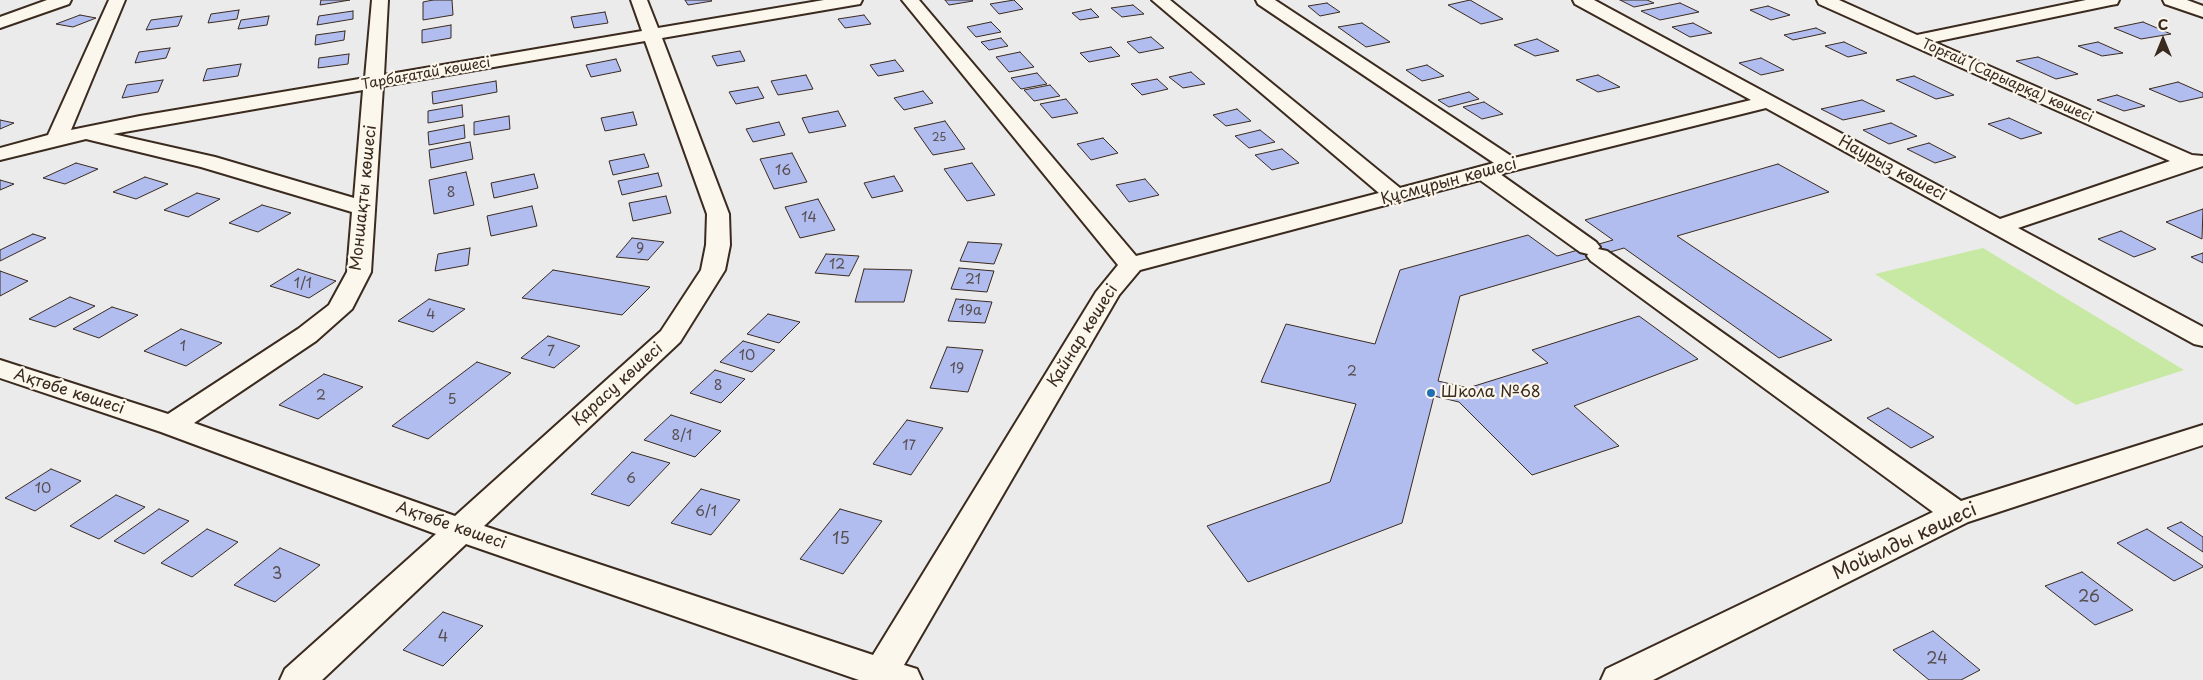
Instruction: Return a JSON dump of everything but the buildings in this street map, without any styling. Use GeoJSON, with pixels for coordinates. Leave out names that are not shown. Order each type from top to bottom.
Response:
{"type":"FeatureCollection","features":[{"type":"Feature","properties":{"kind":"street"},"geometry":{"type":"LineString","coordinates":[[0,23],[63,0]]}},
{"type":"Feature","properties":{"kind":"street"},"geometry":{"type":"LineString","coordinates":[[57,139],[117,0]]}},
{"type":"Feature","properties":{"kind":"street","name":"Моншақты көшесі"},"geometry":{"type":"LineString","coordinates":[[171,425],[307,335],[339,309],[359,272],[380,0]]}},
{"type":"Feature","properties":{"kind":"street","name":"Қарасу көшесі"},"geometry":{"type":"LineString","coordinates":[[298,680],[671,336],[713,270],[718,245],[718,214],[639,0]]}},
{"type":"Feature","properties":{"kind":"street","name":"Тарбағатай көшесі"},"geometry":{"type":"LineString","coordinates":[[0,154],[57,139],[854,0]]}},
{"type":"Feature","properties":{"kind":"street"},"geometry":{"type":"LineString","coordinates":[[910,0],[1130,265]]}},
{"type":"Feature","properties":{"kind":"street"},"geometry":{"type":"LineString","coordinates":[[1160,0],[1395,195]]}},
{"type":"Feature","properties":{"kind":"street"},"geometry":{"type":"LineString","coordinates":[[1264,0],[1511,165]]}},
{"type":"Feature","properties":{"kind":"street","name":"Наурыз көшесі"},"geometry":{"type":"LineString","coordinates":[[1581,0],[2203,338]]}},
{"type":"Feature","properties":{"kind":"street","name":"Торғай (Сарыарқа) көшесі"},"geometry":{"type":"LineString","coordinates":[[1825,0],[2196,161]]}},
{"type":"Feature","properties":{"kind":"street"},"geometry":{"type":"LineString","coordinates":[[1917,40],[2111,0]]}},
{"type":"Feature","properties":{"kind":"street"},"geometry":{"type":"LineString","coordinates":[[2171,0],[2203,12]]}},
{"type":"Feature","properties":{"kind":"street","name":"Құсмұрын көшесі"},"geometry":{"type":"LineString","coordinates":[[1130,265],[1483,172],[1768,102]]}},
{"type":"Feature","properties":{"kind":"street"},"geometry":{"type":"LineString","coordinates":[[85,134],[207,162],[365,209]]}},
{"type":"Feature","properties":{"kind":"street"},"geometry":{"type":"LineString","coordinates":[[1998,227],[2196,161]]}},
{"type":"Feature","properties":{"kind":"street"},"geometry":{"type":"LineString","coordinates":[[1593,251],[1957,514]]}},
{"type":"Feature","properties":{"kind":"street","name":"Қайнар көшесі"},"geometry":{"type":"LineString","coordinates":[[888,677],[1108,292],[1130,265]]}},
{"type":"Feature","properties":{"kind":"street","name":"Ақтөбе көшесі"},"geometry":{"type":"LineString","coordinates":[[0,369],[171,425],[459,530],[888,677]]}},
{"type":"Feature","properties":{"kind":"street","name":"Мойылды көшесі"},"geometry":{"type":"LineString","coordinates":[[1619,680],[1957,514],[2203,435]]}},
{"type":"Feature","properties":{"kind":"lane"},"geometry":{"type":"LineString","coordinates":[[1483,172],[1593,251]]}},
{"type":"Feature","properties":{"kind":"green space"},"geometry":{"type":"Polygon","coordinates":[[[1983,248],[2184,370],[2076,405],[1875,274],[1983,248]]]}},
{"type":"Feature","properties":{"kind":"place","name":"Школа №68"},"geometry":{"type":"Point","coordinates":[1431,393]}}]}
